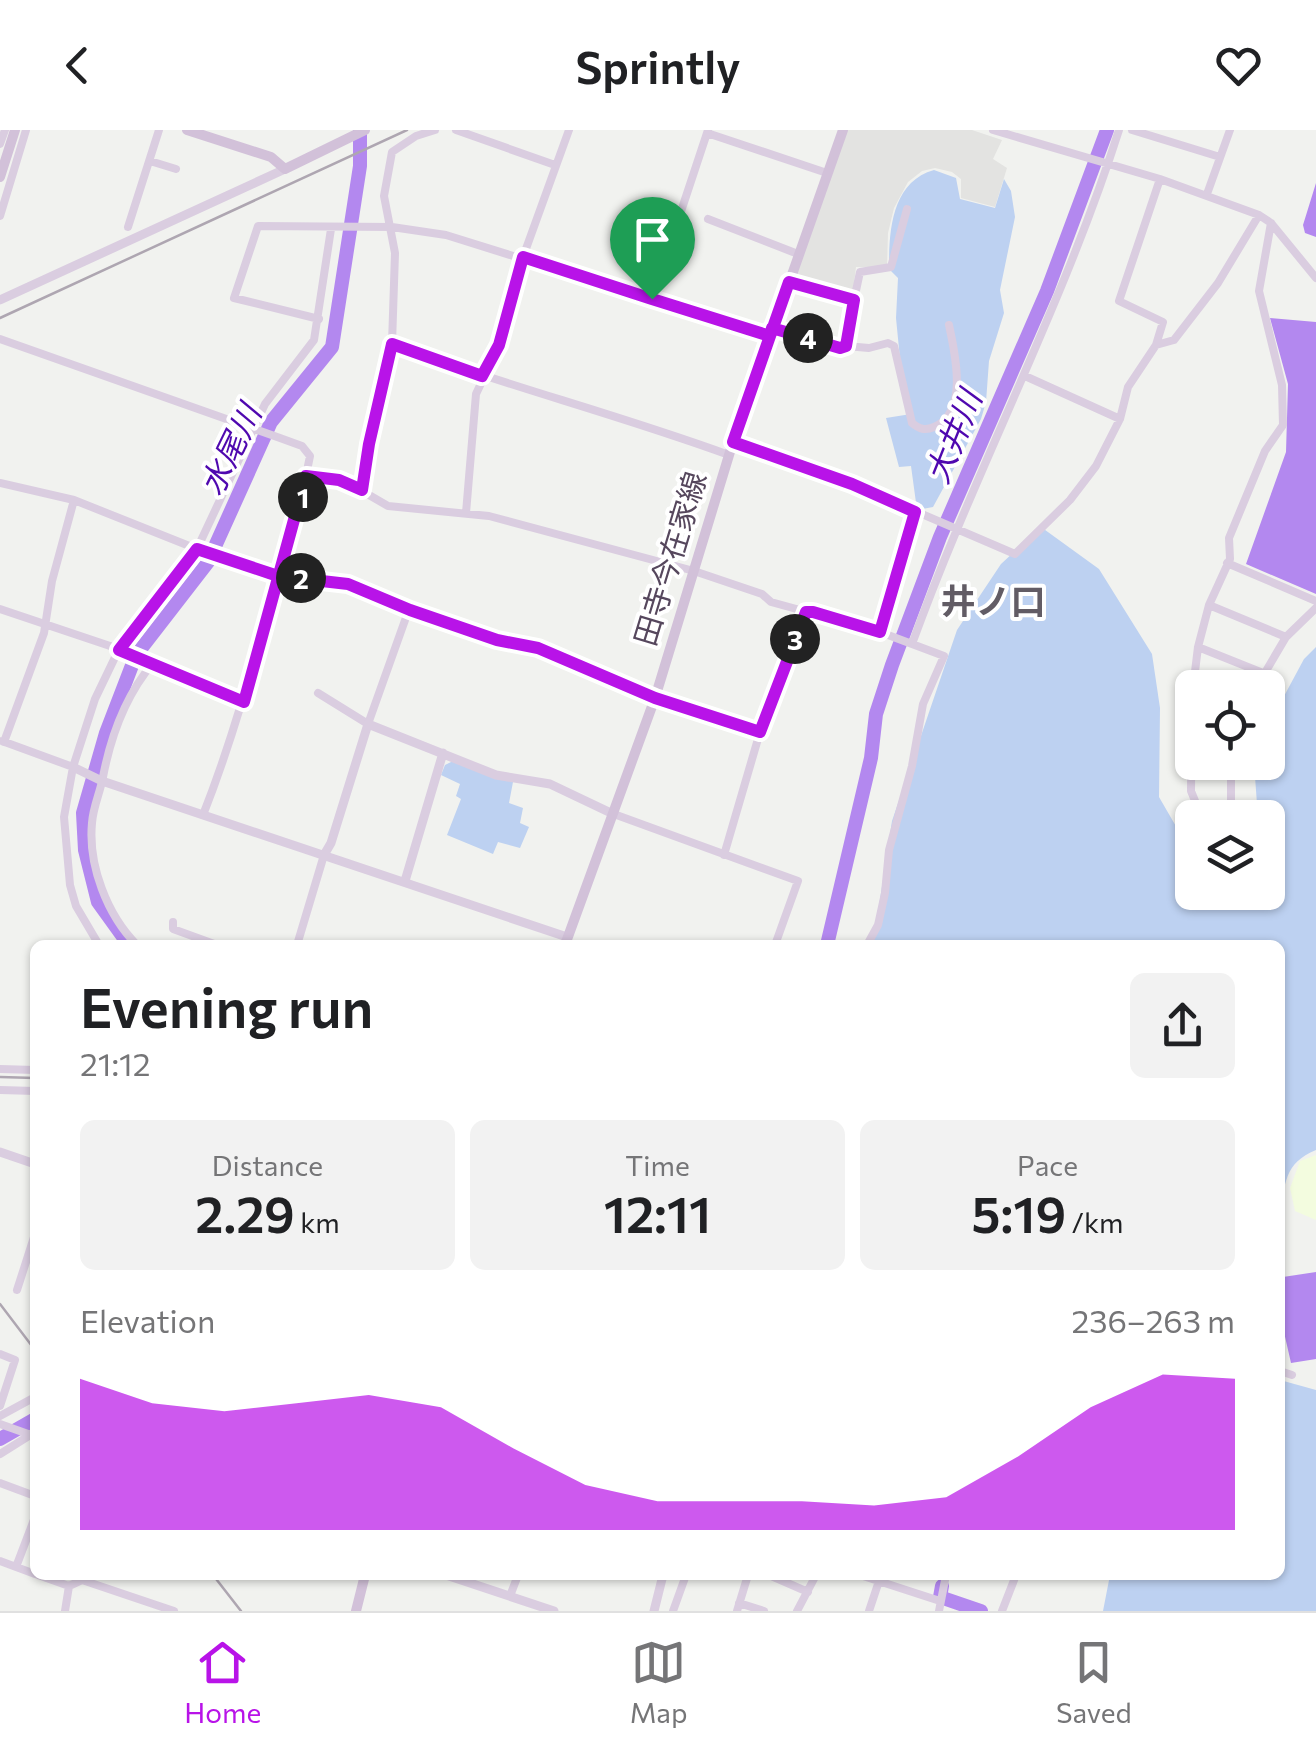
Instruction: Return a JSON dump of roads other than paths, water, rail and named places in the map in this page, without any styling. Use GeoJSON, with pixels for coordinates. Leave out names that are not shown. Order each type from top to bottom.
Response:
{"type":"FeatureCollection","features":[{"type":"Feature","properties":{"kind":"main road"},"geometry":{"type":"LineString","coordinates":[[0,177],[16,130]]}},
{"type":"Feature","properties":{"kind":"main road"},"geometry":{"type":"LineString","coordinates":[[187,130],[271,157],[285,169],[339,136],[365,130]]}},
{"type":"Feature","properties":{"kind":"main road","name":"田寺今在家線"},"geometry":{"type":"LineString","coordinates":[[566,940],[655,698],[733,442],[842,130]]}},
{"type":"Feature","properties":{"kind":"main road"},"geometry":{"type":"LineString","coordinates":[[356,1611],[364,1580]]}},
{"type":"Feature","properties":{"kind":"street"},"geometry":{"type":"LineString","coordinates":[[0,144],[4,130]]}},
{"type":"Feature","properties":{"kind":"street"},"geometry":{"type":"LineString","coordinates":[[0,216],[26,130]]}},
{"type":"Feature","properties":{"kind":"street"},"geometry":{"type":"LineString","coordinates":[[128,227],[159,130]]}},
{"type":"Feature","properties":{"kind":"street"},"geometry":{"type":"LineString","coordinates":[[362,490],[392,344],[395,253],[384,196],[392,152],[416,136],[435,130]]}},
{"type":"Feature","properties":{"kind":"street"},"geometry":{"type":"LineString","coordinates":[[456,130],[555,165]]}},
{"type":"Feature","properties":{"kind":"street"},"geometry":{"type":"LineString","coordinates":[[466,513],[474,412],[482,376],[499,345],[523,257],[568,130]]}},
{"type":"Feature","properties":{"kind":"street"},"geometry":{"type":"LineString","coordinates":[[993,130],[1160,178],[1259,215],[1316,278]]}},
{"type":"Feature","properties":{"kind":"street"},"geometry":{"type":"LineString","coordinates":[[1038,144],[1040,130]]}},
{"type":"Feature","properties":{"kind":"street"},"geometry":{"type":"LineString","coordinates":[[912,644],[934,581],[1025,376],[1119,130]]}},
{"type":"Feature","properties":{"kind":"street"},"geometry":{"type":"LineString","coordinates":[[1132,130],[1220,157]]}},
{"type":"Feature","properties":{"kind":"street"},"geometry":{"type":"LineString","coordinates":[[1207,194],[1230,130]]}},
{"type":"Feature","properties":{"kind":"street"},"geometry":{"type":"LineString","coordinates":[[652,299],[708,132],[828,172]]}},
{"type":"Feature","properties":{"kind":"street"},"geometry":{"type":"LineString","coordinates":[[150,161],[176,170]]}},
{"type":"Feature","properties":{"kind":"street"},"geometry":{"type":"LineString","coordinates":[[0,300],[285,169]]}},
{"type":"Feature","properties":{"kind":"street"},"geometry":{"type":"LineString","coordinates":[[733,442],[852,484],[1015,554],[1070,500],[1096,466],[1120,419],[1128,387],[1156,345],[1163,322],[1119,301],[1160,178]]}},
{"type":"Feature","properties":{"kind":"street"},"geometry":{"type":"LineString","coordinates":[[846,346],[860,272],[891,267],[907,209]]}},
{"type":"Feature","properties":{"kind":"street"},"geometry":{"type":"LineString","coordinates":[[1156,345],[1174,340],[1218,283],[1259,215]]}},
{"type":"Feature","properties":{"kind":"street"},"geometry":{"type":"LineString","coordinates":[[708,219],[798,254]]}},
{"type":"Feature","properties":{"kind":"street"},"geometry":{"type":"LineString","coordinates":[[1195,670],[1209,605],[1230,558],[1230,538],[1236,520],[1265,451],[1283,425],[1282,385],[1258,291],[1270,223]]}},
{"type":"Feature","properties":{"kind":"street"},"geometry":{"type":"LineString","coordinates":[[319,318],[234,298],[258,226],[392,227],[446,235],[771,332],[840,348],[869,348],[888,343],[894,346],[912,423],[921,429],[930,429],[945,419],[956,397],[950,325]]}},
{"type":"Feature","properties":{"kind":"street"},"geometry":{"type":"LineString","coordinates":[[96,940],[76,906],[68,874],[64,817],[73,767],[95,699],[119,650],[197,549],[264,404],[308,352],[319,318],[332,229]]}},
{"type":"Feature","properties":{"kind":"street"},"geometry":{"type":"LineString","coordinates":[[789,282],[854,300]]}},
{"type":"Feature","properties":{"kind":"street"},"geometry":{"type":"LineString","coordinates":[[0,339],[302,446],[310,456],[244,702],[203,816]]}},
{"type":"Feature","properties":{"kind":"street"},"geometry":{"type":"LineString","coordinates":[[392,344],[729,455]]}},
{"type":"Feature","properties":{"kind":"street"},"geometry":{"type":"LineString","coordinates":[[1025,376],[1120,419]]}},
{"type":"Feature","properties":{"kind":"street"},"geometry":{"type":"LineString","coordinates":[[306,476],[339,480],[388,506],[488,516],[694,571],[762,594],[770,602],[880,632],[944,656],[923,704],[912,766],[888,850],[886,893],[870,940]]}},
{"type":"Feature","properties":{"kind":"street"},"geometry":{"type":"LineString","coordinates":[[0,483],[74,500],[278,576],[348,584],[497,640],[538,648],[655,698],[760,732]]}},
{"type":"Feature","properties":{"kind":"street"},"geometry":{"type":"LineString","coordinates":[[74,500],[52,581],[46,624],[2,741],[102,781],[405,881],[563,940]]}},
{"type":"Feature","properties":{"kind":"street"},"geometry":{"type":"LineString","coordinates":[[880,632],[915,512]]}},
{"type":"Feature","properties":{"kind":"street"},"geometry":{"type":"LineString","coordinates":[[1226,563],[1316,604],[1286,637],[1265,670]]}},
{"type":"Feature","properties":{"kind":"street"},"geometry":{"type":"LineString","coordinates":[[1209,605],[1286,637]]}},
{"type":"Feature","properties":{"kind":"street"},"geometry":{"type":"LineString","coordinates":[[0,609],[119,650],[244,702]]}},
{"type":"Feature","properties":{"kind":"street"},"geometry":{"type":"LineString","coordinates":[[298,940],[368,724],[410,610]]}},
{"type":"Feature","properties":{"kind":"street"},"geometry":{"type":"LineString","coordinates":[[724,855],[760,732],[806,612]]}},
{"type":"Feature","properties":{"kind":"street"},"geometry":{"type":"LineString","coordinates":[[1198,646],[1256,670]]}},
{"type":"Feature","properties":{"kind":"street"},"geometry":{"type":"LineString","coordinates":[[133,940],[111,908],[94,866],[92,821],[108,750],[122,711],[140,678],[153,664]]}},
{"type":"Feature","properties":{"kind":"street"},"geometry":{"type":"LineString","coordinates":[[318,693],[368,724],[496,775],[550,784],[611,813],[798,881],[777,940]]}},
{"type":"Feature","properties":{"kind":"street"},"geometry":{"type":"LineString","coordinates":[[405,881],[443,754]]}},
{"type":"Feature","properties":{"kind":"street"},"geometry":{"type":"LineString","coordinates":[[173,922],[173,929],[203,940]]}},
{"type":"Feature","properties":{"kind":"street"},"geometry":{"type":"LineString","coordinates":[[0,1069],[30,1070]]}},
{"type":"Feature","properties":{"kind":"street"},"geometry":{"type":"LineString","coordinates":[[0,1090],[30,1091]]}},
{"type":"Feature","properties":{"kind":"street"},"geometry":{"type":"LineString","coordinates":[[0,1152],[30,1162]]}},
{"type":"Feature","properties":{"kind":"street"},"geometry":{"type":"LineString","coordinates":[[16,1290],[30,1249]]}},
{"type":"Feature","properties":{"kind":"street"},"geometry":{"type":"LineString","coordinates":[[23,1271],[30,1273]]}},
{"type":"Feature","properties":{"kind":"street"},"geometry":{"type":"LineString","coordinates":[[0,1354],[16,1360],[0,1406]]}},
{"type":"Feature","properties":{"kind":"street"},"geometry":{"type":"LineString","coordinates":[[1285,1373],[1292,1375]]}},
{"type":"Feature","properties":{"kind":"street"},"geometry":{"type":"LineString","coordinates":[[0,1420],[30,1399]]}},
{"type":"Feature","properties":{"kind":"street"},"geometry":{"type":"LineString","coordinates":[[0,1420],[30,1433]]}},
{"type":"Feature","properties":{"kind":"street"},"geometry":{"type":"LineString","coordinates":[[0,1454],[30,1436]]}},
{"type":"Feature","properties":{"kind":"street"},"geometry":{"type":"LineString","coordinates":[[0,1484],[30,1494]]}},
{"type":"Feature","properties":{"kind":"street"},"geometry":{"type":"LineString","coordinates":[[16,1568],[30,1530]]}},
{"type":"Feature","properties":{"kind":"street"},"geometry":{"type":"LineString","coordinates":[[0,1561],[30,1572]]}},
{"type":"Feature","properties":{"kind":"street"},"geometry":{"type":"LineString","coordinates":[[53,1580],[70,1586]]}},
{"type":"Feature","properties":{"kind":"street"},"geometry":{"type":"LineString","coordinates":[[65,1611],[70,1586],[80,1580]]}},
{"type":"Feature","properties":{"kind":"street"},"geometry":{"type":"LineString","coordinates":[[89,1580],[174,1611]]}},
{"type":"Feature","properties":{"kind":"street"},"geometry":{"type":"LineString","coordinates":[[461,1580],[554,1611]]}},
{"type":"Feature","properties":{"kind":"street"},"geometry":{"type":"LineString","coordinates":[[510,1596],[516,1580]]}},
{"type":"Feature","properties":{"kind":"street"},"geometry":{"type":"LineString","coordinates":[[654,1611],[662,1580]]}},
{"type":"Feature","properties":{"kind":"street"},"geometry":{"type":"LineString","coordinates":[[673,1611],[684,1580]]}},
{"type":"Feature","properties":{"kind":"street"},"geometry":{"type":"LineString","coordinates":[[746,1580],[738,1607],[764,1611]]}},
{"type":"Feature","properties":{"kind":"street"},"geometry":{"type":"LineString","coordinates":[[780,1580],[808,1592]]}},
{"type":"Feature","properties":{"kind":"street"},"geometry":{"type":"LineString","coordinates":[[797,1611],[814,1580]]}},
{"type":"Feature","properties":{"kind":"street"},"geometry":{"type":"LineString","coordinates":[[876,1580],[940,1606],[945,1580]]}},
{"type":"Feature","properties":{"kind":"street"},"geometry":{"type":"LineString","coordinates":[[1002,1611],[1014,1580]]}},
{"type":"Feature","properties":{"kind":"street"},"geometry":{"type":"LineString","coordinates":[[870,1611],[879,1581]]}},
{"type":"Feature","properties":{"kind":"waterway","name":"水尾川"},"geometry":{"type":"LineString","coordinates":[[125,940],[98,902],[85,850],[83,813],[106,733],[136,655],[208,562],[271,422],[332,347],[360,166],[360,130]]}},
{"type":"Feature","properties":{"kind":"waterway","name":"大井川"},"geometry":{"type":"LineString","coordinates":[[828,940],[871,758],[876,714],[892,665],[940,537],[1047,291],[1107,130]]}},
{"type":"Feature","properties":{"kind":"waterway","name":"水尾川"},"geometry":{"type":"LineString","coordinates":[[0,1439],[30,1422]]}},
{"type":"Feature","properties":{"kind":"waterway","name":"大井川"},"geometry":{"type":"LineString","coordinates":[[942,1586],[940,1597],[981,1611]]}},
{"type":"Feature","properties":{"kind":"railway"},"geometry":{"type":"LineString","coordinates":[[0,318],[407,130]]}},
{"type":"Feature","properties":{"kind":"railway"},"geometry":{"type":"LineString","coordinates":[[0,1077],[30,1078]]}},
{"type":"Feature","properties":{"kind":"railway"},"geometry":{"type":"LineString","coordinates":[[0,1304],[30,1343]]}},
{"type":"Feature","properties":{"kind":"railway"},"geometry":{"type":"LineString","coordinates":[[217,1580],[241,1611]]}},
{"type":"Feature","properties":{"kind":"district","name":"井ノ口"},"geometry":{"type":"Point","coordinates":[993,602]}}]}
